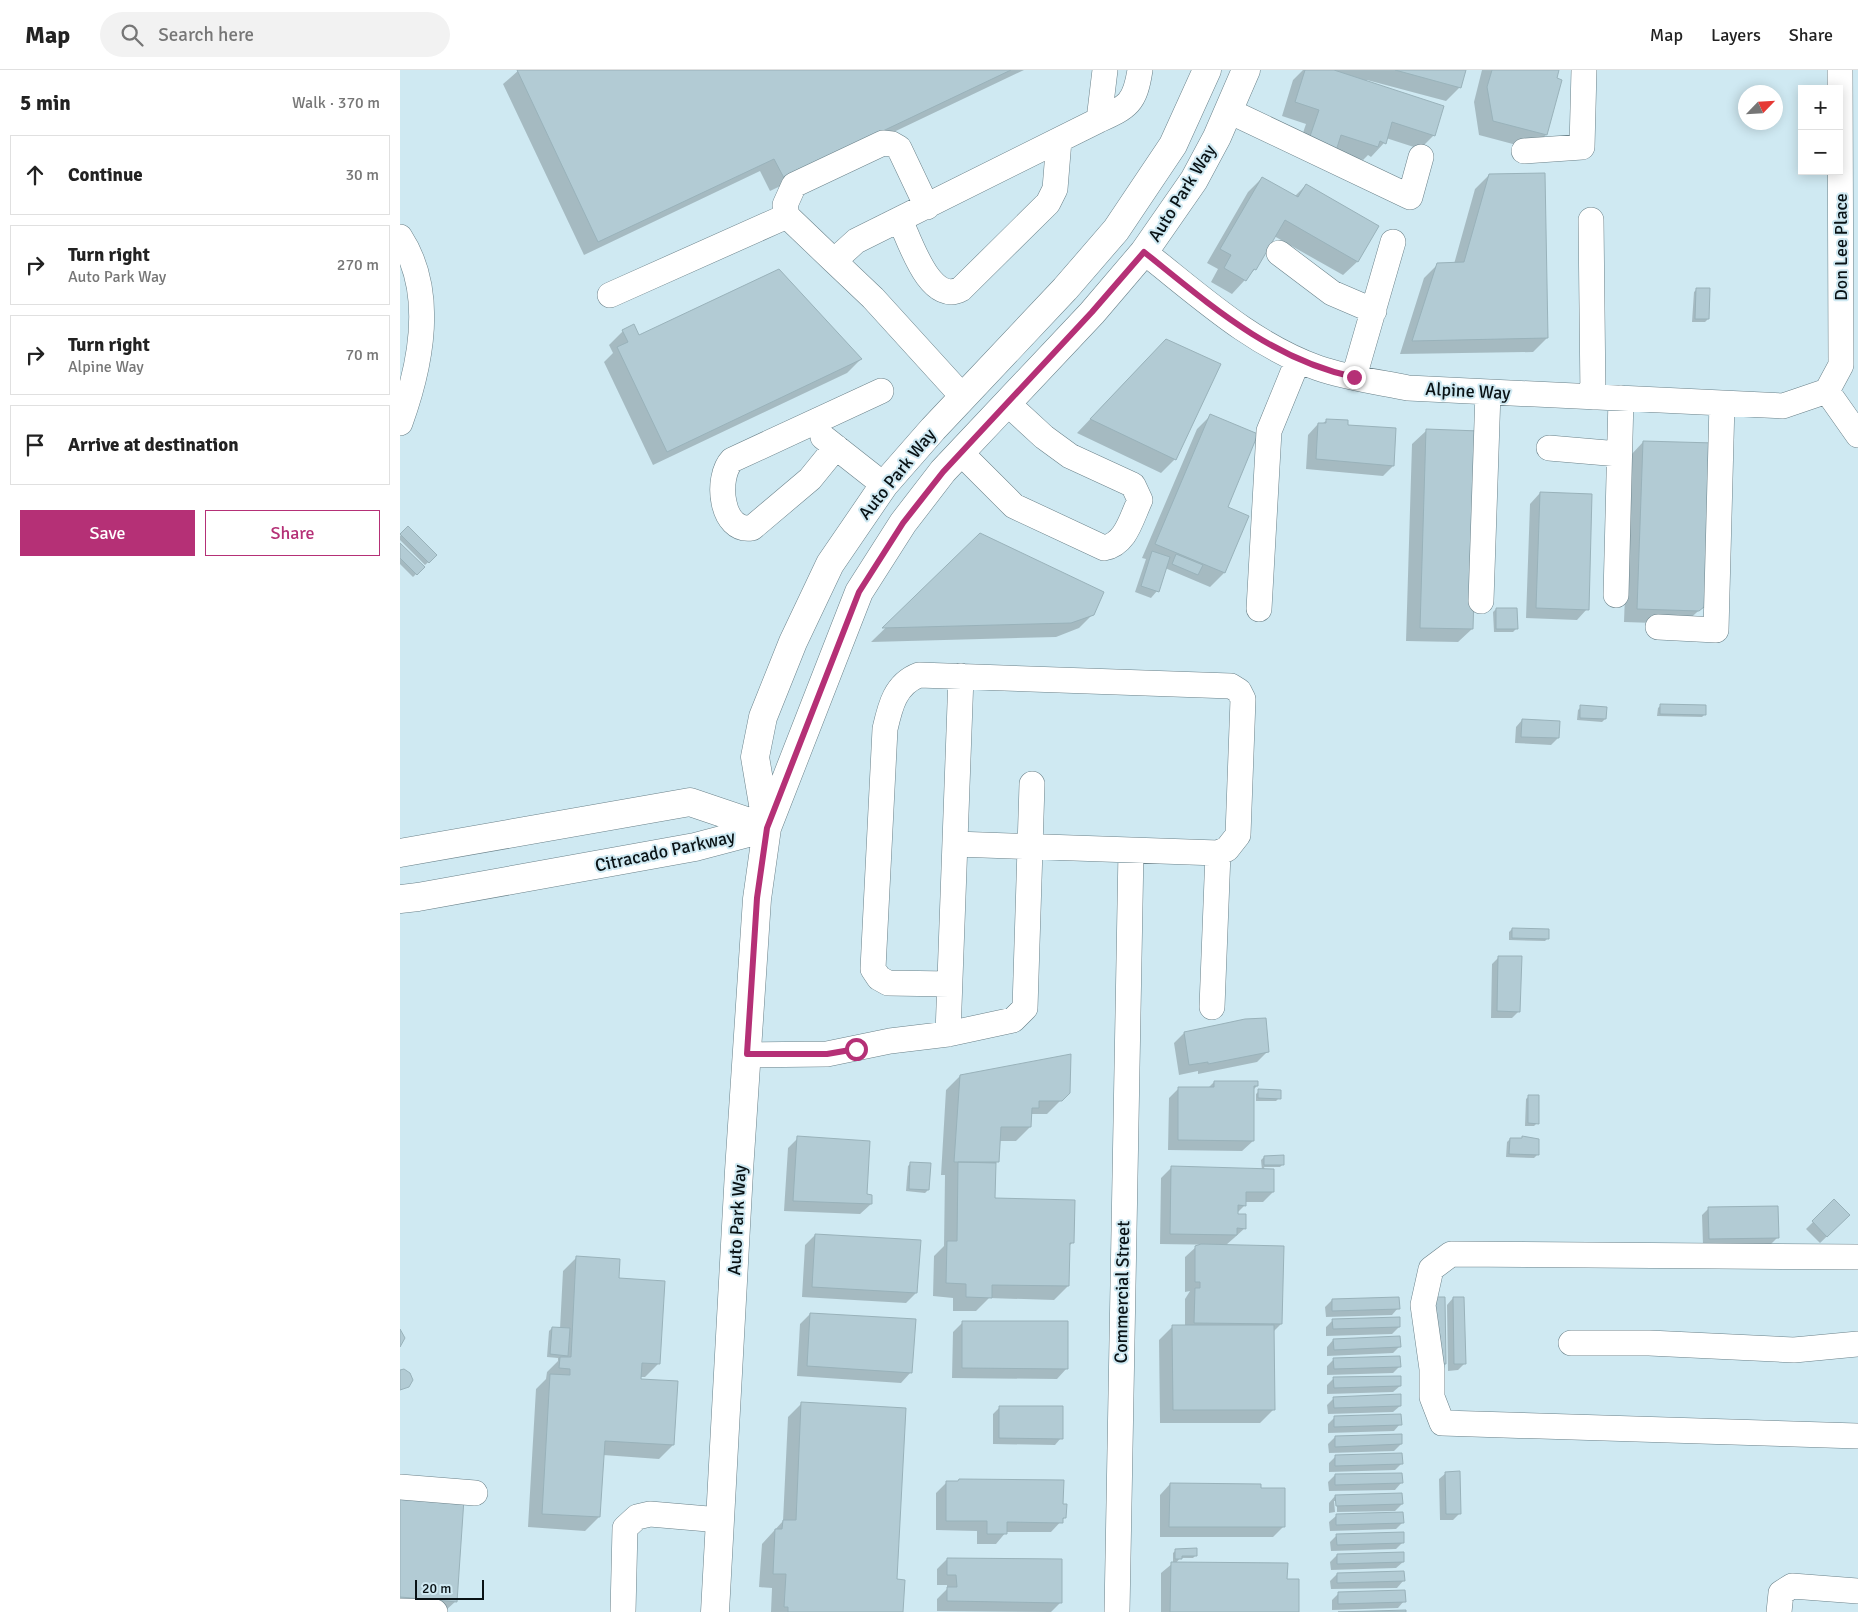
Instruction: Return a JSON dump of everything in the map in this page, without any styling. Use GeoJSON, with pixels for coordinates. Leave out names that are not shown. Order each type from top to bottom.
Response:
{"type":"FeatureCollection","features":[{"type":"Feature","properties":{"kind":"main road","name":"Auto Park Way"},"geometry":{"type":"LineString","coordinates":[[767,828],[755,758],[763,717],[792,642],[830,564],[884,485],[963,397],[1065,289],[1116,230],[1173,145],[1207,70]]}},
{"type":"Feature","properties":{"kind":"main road","name":"Auto Park Way"},"geometry":{"type":"LineString","coordinates":[[715,1612],[757,898],[767,828],[859,592],[903,523],[961,452],[1092,312],[1144,252],[1194,180],[1229,111],[1246,70]]}},
{"type":"Feature","properties":{"kind":"main road","name":"Citracado Parkway"},"geometry":{"type":"LineString","coordinates":[[400,853],[690,802],[767,828]]}},
{"type":"Feature","properties":{"kind":"main road","name":"Citracado Parkway"},"geometry":{"type":"LineString","coordinates":[[400,899],[418,898],[695,847],[767,828]]}},
{"type":"Feature","properties":{"kind":"street"},"geometry":{"type":"LineString","coordinates":[[1099,120],[1105,70]]}},
{"type":"Feature","properties":{"kind":"street"},"geometry":{"type":"LineString","coordinates":[[834,261],[856,241],[1125,108],[1129,104],[1138,85],[1140,70]]}},
{"type":"Feature","properties":{"kind":"street"},"geometry":{"type":"LineString","coordinates":[[1524,151],[1582,147],[1584,70]]}},
{"type":"Feature","properties":{"kind":"street","name":"Don Lee Place"},"geometry":{"type":"LineString","coordinates":[[1827,391],[1849,366],[1840,70]]}},
{"type":"Feature","properties":{"kind":"street"},"geometry":{"type":"LineString","coordinates":[[1229,111],[1410,197],[1420,157]]}},
{"type":"Feature","properties":{"kind":"street"},"geometry":{"type":"LineString","coordinates":[[900,220],[926,276],[946,292],[954,293],[961,289],[1048,203],[1055,189],[1059,140]]}},
{"type":"Feature","properties":{"kind":"street"},"geometry":{"type":"LineString","coordinates":[[927,207],[899,148],[892,144],[883,143],[794,185],[785,205],[787,216],[873,298],[963,397]]}},
{"type":"Feature","properties":{"kind":"street"},"geometry":{"type":"LineString","coordinates":[[610,295],[787,216]]}},
{"type":"Feature","properties":{"kind":"street"},"geometry":{"type":"LineString","coordinates":[[1591,220],[1593,397]]}},
{"type":"Feature","properties":{"kind":"street"},"geometry":{"type":"LineString","coordinates":[[400,237],[411,258],[418,278],[422,316],[414,376],[400,423]]}},
{"type":"Feature","properties":{"kind":"street"},"geometry":{"type":"LineString","coordinates":[[1354,377],[1393,242]]}},
{"type":"Feature","properties":{"kind":"street","name":"Alpine Way"},"geometry":{"type":"LineString","coordinates":[[1144,252],[1242,328],[1298,360],[1354,377],[1408,388],[1784,406],[1827,391]]}},
{"type":"Feature","properties":{"kind":"street"},"geometry":{"type":"LineString","coordinates":[[1279,253],[1332,293],[1374,311]]}},
{"type":"Feature","properties":{"kind":"street"},"geometry":{"type":"LineString","coordinates":[[1260,609],[1269,431],[1298,360]]}},
{"type":"Feature","properties":{"kind":"street"},"geometry":{"type":"LineString","coordinates":[[836,447],[810,479],[752,528],[745,529],[737,525],[724,508],[722,477],[725,468],[732,460],[881,391]]}},
{"type":"Feature","properties":{"kind":"street"},"geometry":{"type":"LineString","coordinates":[[1827,391],[1858,434]]}},
{"type":"Feature","properties":{"kind":"street"},"geometry":{"type":"LineString","coordinates":[[1481,601],[1488,392]]}},
{"type":"Feature","properties":{"kind":"street"},"geometry":{"type":"LineString","coordinates":[[1616,595],[1620,398]]}},
{"type":"Feature","properties":{"kind":"street"},"geometry":{"type":"LineString","coordinates":[[961,452],[1014,506],[1104,548],[1114,546],[1122,540],[1140,500],[1133,485],[1070,456],[1044,437],[1007,403]]}},
{"type":"Feature","properties":{"kind":"street"},"geometry":{"type":"LineString","coordinates":[[1658,627],[1716,630],[1722,403]]}},
{"type":"Feature","properties":{"kind":"street"},"geometry":{"type":"LineString","coordinates":[[808,424],[884,485]]}},
{"type":"Feature","properties":{"kind":"street"},"geometry":{"type":"LineString","coordinates":[[1549,448],[1619,454]]}},
{"type":"Feature","properties":{"kind":"street"},"geometry":{"type":"LineString","coordinates":[[949,984],[888,983],[879,978],[873,969],[885,730],[890,710],[900,687],[908,679],[919,675],[1230,686],[1239,691],[1244,699],[1238,835],[1227,849],[1218,853],[955,844]]}},
{"type":"Feature","properties":{"kind":"street"},"geometry":{"type":"LineString","coordinates":[[948,1034],[961,676]]}},
{"type":"Feature","properties":{"kind":"street"},"geometry":{"type":"LineString","coordinates":[[747,1054],[827,1054],[890,1041],[948,1034],[1013,1020],[1024,1008],[1032,784]]}},
{"type":"Feature","properties":{"kind":"street","name":"Commercial Street"},"geometry":{"type":"LineString","coordinates":[[1117,1612],[1131,850]]}},
{"type":"Feature","properties":{"kind":"street"},"geometry":{"type":"LineString","coordinates":[[1212,1006],[1218,853]]}},
{"type":"Feature","properties":{"kind":"street"},"geometry":{"type":"LineString","coordinates":[[1858,1257],[1451,1254],[1431,1269],[1424,1305],[1432,1369],[1432,1397],[1442,1423],[1858,1436]]}},
{"type":"Feature","properties":{"kind":"street"},"geometry":{"type":"LineString","coordinates":[[1571,1342],[1649,1343],[1794,1350],[1858,1344]]}},
{"type":"Feature","properties":{"kind":"street"},"geometry":{"type":"LineString","coordinates":[[400,1487],[475,1494]]}},
{"type":"Feature","properties":{"kind":"street"},"geometry":{"type":"LineString","coordinates":[[623,1612],[625,1528],[637,1517],[650,1514],[720,1520]]}},
{"type":"Feature","properties":{"kind":"street"},"geometry":{"type":"LineString","coordinates":[[1779,1612],[1781,1593],[1792,1586],[1858,1591]]}},
{"type":"Feature","properties":{"kind":"street"},"geometry":{"type":"LineString","coordinates":[[400,1611],[435,1612]]}},
{"type":"Feature","properties":{"kind":"building"},"geometry":{"type":"Polygon","coordinates":[[[517,70],[1011,70],[784,178],[774,159],[598,242],[517,70]]]}},
{"type":"Feature","properties":{"kind":"building"},"geometry":{"type":"Polygon","coordinates":[[[1305,70],[1334,70],[1444,106],[1435,136],[1392,122],[1386,144],[1380,141],[1378,147],[1341,135],[1336,151],[1308,142],[1319,110],[1295,102],[1305,70]]]}},
{"type":"Feature","properties":{"kind":"building"},"geometry":{"type":"Polygon","coordinates":[[[1395,70],[1466,70],[1461,88],[1395,70]]]}},
{"type":"Feature","properties":{"kind":"building"},"geometry":{"type":"Polygon","coordinates":[[[1492,70],[1559,70],[1557,78],[1562,80],[1547,135],[1493,121],[1487,87],[1492,70]]]}},
{"type":"Feature","properties":{"kind":"building"},"geometry":{"type":"Polygon","coordinates":[[[1545,173],[1548,338],[1412,341],[1437,263],[1464,262],[1489,174],[1545,173]]]}},
{"type":"Feature","properties":{"kind":"building"},"geometry":{"type":"Polygon","coordinates":[[[1262,177],[1298,197],[1306,184],[1379,226],[1358,262],[1285,220],[1256,270],[1254,269],[1246,281],[1224,268],[1231,255],[1220,249],[1262,177]]]}},
{"type":"Feature","properties":{"kind":"building"},"geometry":{"type":"Polygon","coordinates":[[[779,269],[862,359],[667,452],[617,347],[628,342],[622,330],[634,324],[639,335],[779,269]]]}},
{"type":"Feature","properties":{"kind":"building"},"geometry":{"type":"Polygon","coordinates":[[[1696,288],[1710,288],[1709,319],[1695,319],[1696,288]]]}},
{"type":"Feature","properties":{"kind":"building"},"geometry":{"type":"Polygon","coordinates":[[[1166,339],[1221,364],[1176,460],[1090,419],[1166,339]]]}},
{"type":"Feature","properties":{"kind":"building"},"geometry":{"type":"Polygon","coordinates":[[[1210,414],[1258,434],[1228,507],[1249,516],[1225,573],[1155,544],[1210,414]]]}},
{"type":"Feature","properties":{"kind":"building"},"geometry":{"type":"Polygon","coordinates":[[[1326,419],[1348,420],[1348,425],[1396,428],[1394,466],[1316,459],[1318,423],[1326,423],[1326,419]]]}},
{"type":"Feature","properties":{"kind":"building"},"geometry":{"type":"Polygon","coordinates":[[[1426,429],[1479,431],[1473,629],[1420,628],[1426,429]]]}},
{"type":"Feature","properties":{"kind":"building"},"geometry":{"type":"Polygon","coordinates":[[[1643,441],[1714,443],[1709,603],[1699,611],[1637,609],[1643,441]]]}},
{"type":"Feature","properties":{"kind":"building"},"geometry":{"type":"Polygon","coordinates":[[[1540,492],[1592,494],[1589,610],[1536,608],[1540,492]]]}},
{"type":"Feature","properties":{"kind":"building"},"geometry":{"type":"Polygon","coordinates":[[[408,526],[437,555],[429,563],[400,534],[408,526]]]}},
{"type":"Feature","properties":{"kind":"building"},"geometry":{"type":"Polygon","coordinates":[[[980,533],[1104,592],[1094,615],[1071,623],[882,628],[980,533]]]}},
{"type":"Feature","properties":{"kind":"building"},"geometry":{"type":"Polygon","coordinates":[[[400,543],[425,567],[417,575],[400,558],[400,543]]]}},
{"type":"Feature","properties":{"kind":"building"},"geometry":{"type":"Polygon","coordinates":[[[1152,551],[1170,557],[1159,592],[1141,586],[1152,551]]]}},
{"type":"Feature","properties":{"kind":"building"},"geometry":{"type":"Polygon","coordinates":[[[1176,554],[1203,565],[1198,575],[1172,564],[1176,554]]]}},
{"type":"Feature","properties":{"kind":"building"},"geometry":{"type":"Polygon","coordinates":[[[1496,608],[1517,608],[1518,629],[1496,629],[1496,608]]]}},
{"type":"Feature","properties":{"kind":"building"},"geometry":{"type":"Polygon","coordinates":[[[1660,704],[1706,705],[1706,715],[1660,714],[1660,704]]]}},
{"type":"Feature","properties":{"kind":"building"},"geometry":{"type":"Polygon","coordinates":[[[1580,705],[1607,707],[1606,719],[1580,718],[1580,705]]]}},
{"type":"Feature","properties":{"kind":"building"},"geometry":{"type":"Polygon","coordinates":[[[1522,719],[1560,721],[1559,738],[1521,737],[1522,719]]]}},
{"type":"Feature","properties":{"kind":"building"},"geometry":{"type":"Polygon","coordinates":[[[1512,928],[1549,929],[1549,939],[1512,938],[1512,928]]]}},
{"type":"Feature","properties":{"kind":"building"},"geometry":{"type":"Polygon","coordinates":[[[1498,956],[1522,956],[1520,1012],[1497,1011],[1498,956]]]}},
{"type":"Feature","properties":{"kind":"building"},"geometry":{"type":"Polygon","coordinates":[[[1266,1018],[1269,1052],[1208,1064],[1208,1062],[1189,1065],[1184,1032],[1245,1019],[1266,1018]]]}},
{"type":"Feature","properties":{"kind":"building"},"geometry":{"type":"Polygon","coordinates":[[[1071,1054],[1070,1093],[1062,1101],[1039,1101],[1039,1108],[1032,1108],[1031,1127],[1001,1127],[999,1162],[954,1162],[960,1075],[1071,1054]]]}},
{"type":"Feature","properties":{"kind":"building"},"geometry":{"type":"Polygon","coordinates":[[[1214,1081],[1258,1081],[1258,1086],[1254,1086],[1254,1141],[1178,1140],[1178,1087],[1214,1087],[1214,1081]]]}},
{"type":"Feature","properties":{"kind":"building"},"geometry":{"type":"Polygon","coordinates":[[[1258,1089],[1281,1090],[1281,1099],[1258,1098],[1258,1089]]]}},
{"type":"Feature","properties":{"kind":"building"},"geometry":{"type":"Polygon","coordinates":[[[1528,1095],[1539,1095],[1539,1124],[1528,1123],[1528,1095]]]}},
{"type":"Feature","properties":{"kind":"building"},"geometry":{"type":"Polygon","coordinates":[[[797,1136],[870,1141],[867,1194],[872,1195],[872,1204],[793,1201],[797,1136]]]}},
{"type":"Feature","properties":{"kind":"building"},"geometry":{"type":"Polygon","coordinates":[[[1522,1136],[1539,1139],[1539,1155],[1509,1154],[1510,1138],[1522,1138],[1522,1136]]]}},
{"type":"Feature","properties":{"kind":"building"},"geometry":{"type":"Polygon","coordinates":[[[1284,1155],[1284,1165],[1264,1165],[1264,1156],[1284,1155]]]}},
{"type":"Feature","properties":{"kind":"building"},"geometry":{"type":"Polygon","coordinates":[[[910,1162],[931,1163],[929,1190],[909,1189],[910,1162]]]}},
{"type":"Feature","properties":{"kind":"building"},"geometry":{"type":"Polygon","coordinates":[[[958,1162],[996,1163],[995,1198],[1075,1200],[1074,1243],[1070,1243],[1069,1286],[992,1285],[992,1298],[966,1297],[966,1284],[946,1283],[947,1241],[957,1241],[958,1162]]]}},
{"type":"Feature","properties":{"kind":"building"},"geometry":{"type":"Polygon","coordinates":[[[1171,1166],[1274,1169],[1274,1192],[1246,1192],[1246,1206],[1238,1205],[1238,1214],[1246,1214],[1246,1229],[1237,1228],[1237,1235],[1170,1234],[1171,1166]]]}},
{"type":"Feature","properties":{"kind":"building"},"geometry":{"type":"Polygon","coordinates":[[[1834,1199],[1850,1215],[1827,1237],[1812,1221],[1834,1199]]]}},
{"type":"Feature","properties":{"kind":"building"},"geometry":{"type":"Polygon","coordinates":[[[1778,1206],[1779,1238],[1709,1239],[1708,1207],[1778,1206]]]}},
{"type":"Feature","properties":{"kind":"building"},"geometry":{"type":"Polygon","coordinates":[[[815,1234],[921,1240],[917,1293],[812,1287],[815,1234]]]}},
{"type":"Feature","properties":{"kind":"building"},"geometry":{"type":"Polygon","coordinates":[[[1201,1244],[1284,1246],[1282,1324],[1194,1323],[1195,1288],[1200,1288],[1200,1282],[1195,1282],[1195,1246],[1201,1244]]]}},
{"type":"Feature","properties":{"kind":"building"},"geometry":{"type":"Polygon","coordinates":[[[576,1256],[620,1259],[619,1278],[665,1281],[660,1364],[642,1363],[641,1379],[678,1381],[674,1445],[605,1441],[600,1517],[542,1514],[550,1374],[570,1375],[570,1369],[559,1368],[560,1357],[571,1357],[576,1256]]]}},
{"type":"Feature","properties":{"kind":"building"},"geometry":{"type":"Polygon","coordinates":[[[1399,1297],[1400,1309],[1332,1311],[1332,1299],[1399,1297]]]}},
{"type":"Feature","properties":{"kind":"building"},"geometry":{"type":"Polygon","coordinates":[[[1433,1297],[1445,1297],[1446,1364],[1435,1364],[1433,1297]]]}},
{"type":"Feature","properties":{"kind":"building"},"geometry":{"type":"Polygon","coordinates":[[[1453,1297],[1464,1297],[1466,1364],[1454,1364],[1453,1297]]]}},
{"type":"Feature","properties":{"kind":"building"},"geometry":{"type":"Polygon","coordinates":[[[810,1313],[916,1319],[912,1373],[807,1366],[810,1313]]]}},
{"type":"Feature","properties":{"kind":"building"},"geometry":{"type":"Polygon","coordinates":[[[1400,1317],[1400,1327],[1333,1329],[1332,1319],[1400,1317]]]}},
{"type":"Feature","properties":{"kind":"building"},"geometry":{"type":"Polygon","coordinates":[[[962,1321],[1068,1321],[1068,1369],[962,1368],[962,1321]]]}},
{"type":"Feature","properties":{"kind":"building"},"geometry":{"type":"Polygon","coordinates":[[[1172,1325],[1274,1325],[1275,1410],[1173,1410],[1172,1325]]]}},
{"type":"Feature","properties":{"kind":"building"},"geometry":{"type":"Polygon","coordinates":[[[552,1327],[570,1328],[568,1356],[550,1354],[552,1327]]]}},
{"type":"Feature","properties":{"kind":"building"},"geometry":{"type":"Polygon","coordinates":[[[400,1329],[405,1338],[400,1347],[400,1329]]]}},
{"type":"Feature","properties":{"kind":"building"},"geometry":{"type":"Polygon","coordinates":[[[1400,1336],[1401,1347],[1334,1350],[1333,1339],[1400,1336]]]}},
{"type":"Feature","properties":{"kind":"building"},"geometry":{"type":"Polygon","coordinates":[[[1400,1356],[1401,1367],[1334,1369],[1333,1358],[1400,1356]]]}},
{"type":"Feature","properties":{"kind":"building"},"geometry":{"type":"Polygon","coordinates":[[[404,1369],[410,1373],[413,1380],[409,1387],[400,1390],[400,1370],[404,1369]]]}},
{"type":"Feature","properties":{"kind":"building"},"geometry":{"type":"Polygon","coordinates":[[[1401,1376],[1401,1386],[1334,1388],[1333,1377],[1401,1376]]]}},
{"type":"Feature","properties":{"kind":"building"},"geometry":{"type":"Polygon","coordinates":[[[1401,1394],[1401,1406],[1334,1408],[1333,1397],[1401,1394]]]}},
{"type":"Feature","properties":{"kind":"building"},"geometry":{"type":"Polygon","coordinates":[[[801,1402],[906,1408],[897,1579],[905,1580],[903,1612],[788,1612],[788,1607],[784,1607],[786,1574],[773,1574],[775,1529],[782,1529],[783,1520],[796,1520],[801,1402]]]}},
{"type":"Feature","properties":{"kind":"building"},"geometry":{"type":"Polygon","coordinates":[[[999,1406],[1063,1406],[1063,1439],[999,1438],[999,1406]]]}},
{"type":"Feature","properties":{"kind":"building"},"geometry":{"type":"Polygon","coordinates":[[[1401,1414],[1402,1425],[1334,1427],[1334,1416],[1401,1414]]]}},
{"type":"Feature","properties":{"kind":"building"},"geometry":{"type":"Polygon","coordinates":[[[1402,1434],[1402,1444],[1335,1447],[1335,1436],[1402,1434]]]}},
{"type":"Feature","properties":{"kind":"building"},"geometry":{"type":"Polygon","coordinates":[[[1402,1453],[1403,1464],[1335,1466],[1335,1455],[1402,1453]]]}},
{"type":"Feature","properties":{"kind":"building"},"geometry":{"type":"Polygon","coordinates":[[[1460,1471],[1461,1514],[1446,1514],[1445,1472],[1460,1471]]]}},
{"type":"Feature","properties":{"kind":"building"},"geometry":{"type":"Polygon","coordinates":[[[1402,1473],[1403,1483],[1335,1485],[1335,1474],[1402,1473]]]}},
{"type":"Feature","properties":{"kind":"building"},"geometry":{"type":"Polygon","coordinates":[[[959,1479],[1064,1480],[1063,1504],[1067,1504],[1066,1518],[1063,1518],[1063,1523],[1007,1522],[1007,1534],[987,1534],[987,1521],[946,1521],[946,1481],[958,1481],[959,1479]]]}},
{"type":"Feature","properties":{"kind":"building"},"geometry":{"type":"Polygon","coordinates":[[[1170,1483],[1261,1484],[1261,1488],[1285,1488],[1285,1527],[1169,1527],[1170,1483]]]}},
{"type":"Feature","properties":{"kind":"building"},"geometry":{"type":"Polygon","coordinates":[[[1402,1493],[1403,1504],[1336,1506],[1335,1495],[1402,1493]]]}},
{"type":"Feature","properties":{"kind":"building"},"geometry":{"type":"Polygon","coordinates":[[[400,1495],[464,1499],[457,1602],[400,1597],[400,1495]]]}},
{"type":"Feature","properties":{"kind":"building"},"geometry":{"type":"Polygon","coordinates":[[[1403,1512],[1404,1523],[1336,1525],[1336,1514],[1403,1512]]]}},
{"type":"Feature","properties":{"kind":"building"},"geometry":{"type":"Polygon","coordinates":[[[1404,1532],[1404,1543],[1337,1545],[1336,1534],[1404,1532]]]}},
{"type":"Feature","properties":{"kind":"building"},"geometry":{"type":"Polygon","coordinates":[[[1197,1548],[1197,1556],[1182,1556],[1182,1559],[1175,1559],[1175,1549],[1197,1548]]]}},
{"type":"Feature","properties":{"kind":"building"},"geometry":{"type":"Polygon","coordinates":[[[1404,1552],[1404,1562],[1337,1564],[1337,1554],[1404,1552]]]}},
{"type":"Feature","properties":{"kind":"building"},"geometry":{"type":"Polygon","coordinates":[[[947,1558],[1062,1559],[1062,1603],[947,1601],[947,1587],[957,1587],[956,1575],[947,1575],[947,1558]]]}},
{"type":"Feature","properties":{"kind":"building"},"geometry":{"type":"Polygon","coordinates":[[[1171,1562],[1288,1563],[1287,1579],[1299,1579],[1299,1612],[1170,1612],[1171,1562]]]}},
{"type":"Feature","properties":{"kind":"building"},"geometry":{"type":"Polygon","coordinates":[[[1404,1571],[1405,1581],[1337,1583],[1337,1573],[1404,1571]]]}},
{"type":"Feature","properties":{"kind":"building"},"geometry":{"type":"Polygon","coordinates":[[[1405,1590],[1406,1602],[1338,1604],[1338,1592],[1405,1590]]]}},
{"type":"Feature","properties":{"kind":"building"},"geometry":{"type":"Polygon","coordinates":[[[1406,1610],[1406,1612],[1338,1612],[1406,1610]]]}},
{"type":"Feature","properties":{"kind":"route"},"geometry":{"type":"LineString","coordinates":[[856,1049],[827,1054],[747,1054],[757,898],[767,828],[820,696],[836,649],[859,592],[903,523],[943,472],[1092,312],[1144,252],[1249,334],[1298,360],[1318,368],[1354,377]]}}]}
